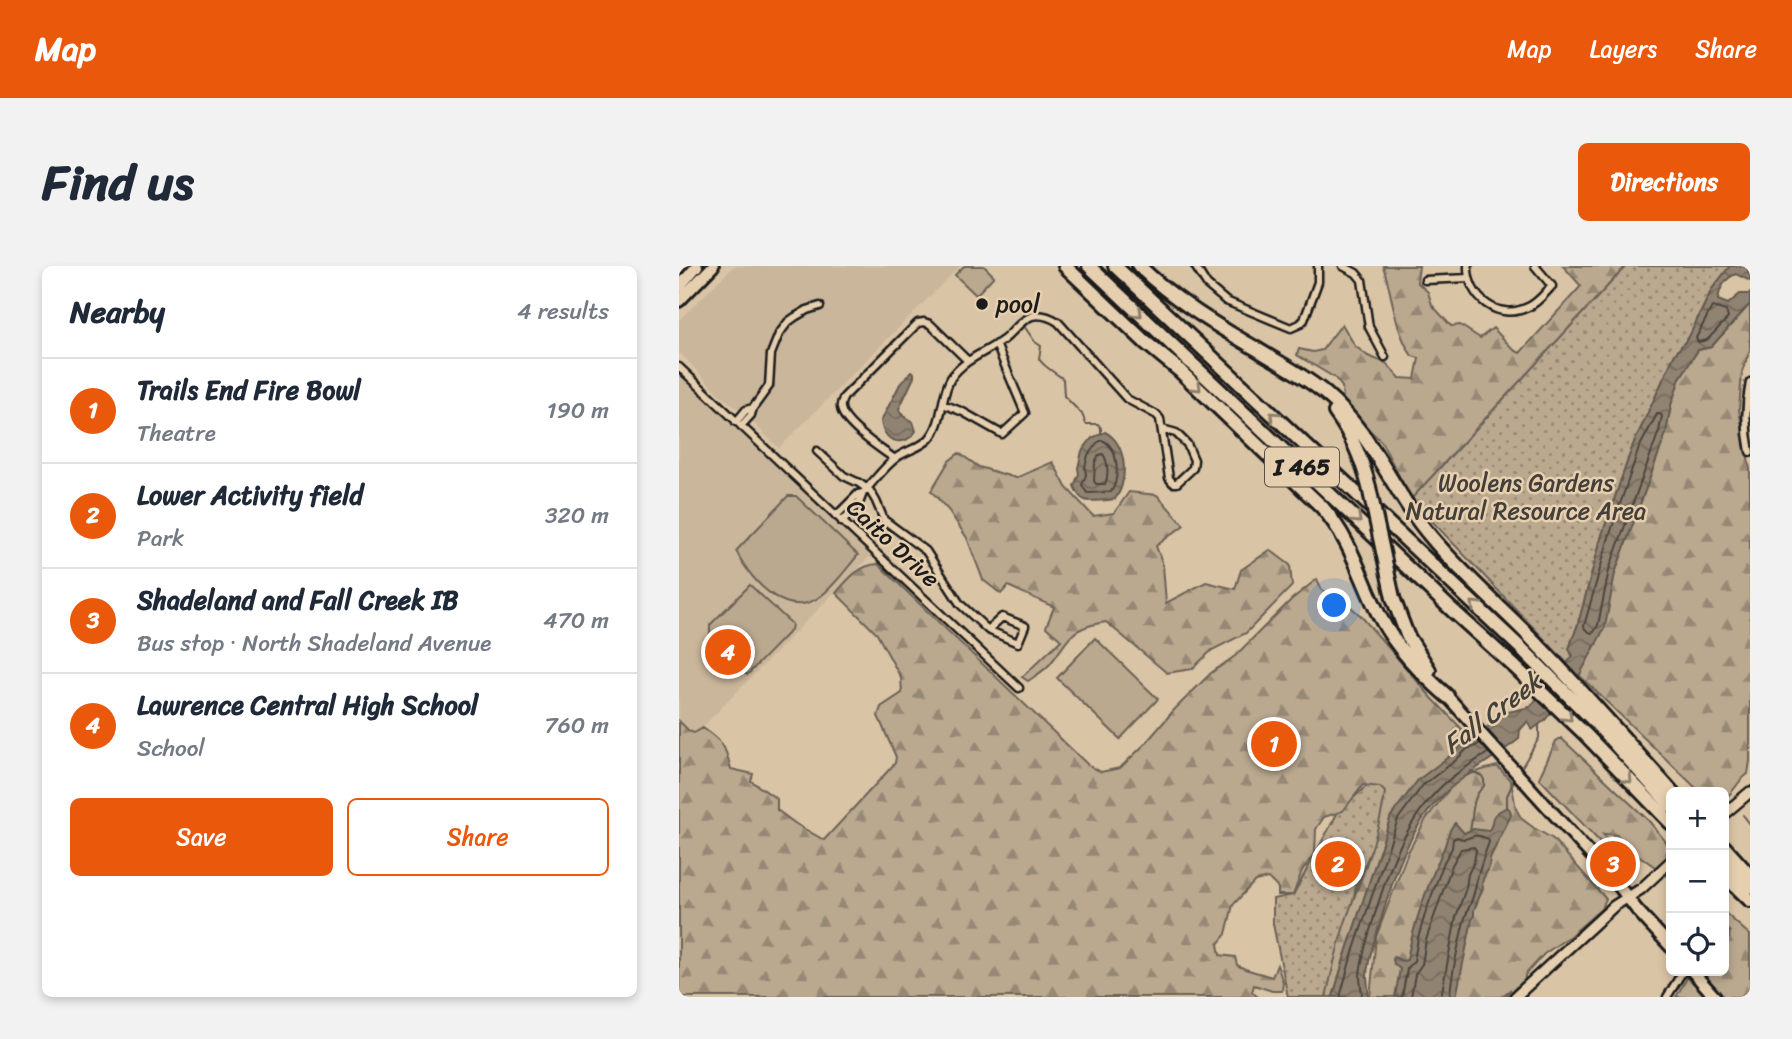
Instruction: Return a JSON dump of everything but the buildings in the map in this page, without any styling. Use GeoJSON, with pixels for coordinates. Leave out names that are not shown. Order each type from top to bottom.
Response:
{"type":"FeatureCollection","features":[{"type":"Feature","properties":{"kind":"highway","name":"I 465"},"geometry":{"type":"LineString","coordinates":[[1089,266],[1515,667],[1666,818]]}},
{"type":"Feature","properties":{"kind":"highway","name":"I 465"},"geometry":{"type":"LineString","coordinates":[[1115,266],[1597,717],[1666,800]]}},
{"type":"Feature","properties":{"kind":"highway"},"geometry":{"type":"LineString","coordinates":[[1139,266],[1205,318],[1326,394],[1374,449],[1404,500],[1430,536],[1534,641],[1597,717],[1624,739],[1667,787]]}},
{"type":"Feature","properties":{"kind":"highway"},"geometry":{"type":"LineString","coordinates":[[1067,269],[1179,370],[1316,500],[1340,530],[1380,618],[1396,642],[1428,679],[1447,696]]}},
{"type":"Feature","properties":{"kind":"highway"},"geometry":{"type":"LineString","coordinates":[[1310,383],[1350,434],[1362,460],[1393,598],[1403,626],[1412,645],[1447,696]]}},
{"type":"Feature","properties":{"kind":"highway"},"geometry":{"type":"LineString","coordinates":[[1727,850],[1750,876]]}},
{"type":"Feature","properties":{"kind":"highway"},"geometry":{"type":"LineString","coordinates":[[1729,867],[1750,887]]}},
{"type":"Feature","properties":{"kind":"highway"},"geometry":{"type":"LineString","coordinates":[[1729,880],[1750,901]]}},
{"type":"Feature","properties":{"kind":"main road"},"geometry":{"type":"LineString","coordinates":[[679,287],[697,266]]}},
{"type":"Feature","properties":{"kind":"main road"},"geometry":{"type":"LineString","coordinates":[[679,301],[713,266]]}},
{"type":"Feature","properties":{"kind":"main road"},"geometry":{"type":"LineString","coordinates":[[1447,696],[1666,942]]}},
{"type":"Feature","properties":{"kind":"main road"},"geometry":{"type":"LineString","coordinates":[[1729,810],[1750,792]]}},
{"type":"Feature","properties":{"kind":"main road"},"geometry":{"type":"LineString","coordinates":[[1515,997],[1614,906],[1641,889],[1666,866]]}},
{"type":"Feature","properties":{"kind":"main road"},"geometry":{"type":"LineString","coordinates":[[1696,976],[1715,997]]}},
{"type":"Feature","properties":{"kind":"street"},"geometry":{"type":"LineString","coordinates":[[1195,266],[1207,285],[1226,301],[1286,327],[1296,327],[1304,320],[1318,282],[1318,266]]}},
{"type":"Feature","properties":{"kind":"street"},"geometry":{"type":"LineString","coordinates":[[1342,266],[1361,278],[1370,327],[1385,357]]}},
{"type":"Feature","properties":{"kind":"street"},"geometry":{"type":"LineString","coordinates":[[1468,266],[1474,291],[1482,301],[1492,308],[1507,311],[1530,306],[1552,286],[1535,266]]}},
{"type":"Feature","properties":{"kind":"street"},"geometry":{"type":"LineString","coordinates":[[1425,280],[1469,278]]}},
{"type":"Feature","properties":{"kind":"street"},"geometry":{"type":"LineString","coordinates":[[738,424],[746,410],[753,408],[769,386],[771,354],[779,334],[795,317],[820,306]]}},
{"type":"Feature","properties":{"kind":"street"},"geometry":{"type":"LineString","coordinates":[[839,519],[858,494],[865,491],[895,458],[922,445],[931,436],[937,425],[950,380],[968,360],[996,344],[1026,319],[1034,316],[1053,319],[1062,326],[1127,399],[1157,415],[1170,478],[1177,483],[1193,467],[1194,458],[1187,444],[1176,433],[1162,429]]}},
{"type":"Feature","properties":{"kind":"street"},"geometry":{"type":"LineString","coordinates":[[895,458],[868,440],[849,421],[841,410],[844,397],[918,323],[926,322],[932,325],[968,360]]}},
{"type":"Feature","properties":{"kind":"street"},"geometry":{"type":"LineString","coordinates":[[943,404],[1002,434],[1025,412],[996,344]]}},
{"type":"Feature","properties":{"kind":"street","name":"Caito Drive"},"geometry":{"type":"LineString","coordinates":[[679,368],[1019,688]]}},
{"type":"Feature","properties":{"kind":"street"},"geometry":{"type":"LineString","coordinates":[[1750,382],[1745,421],[1750,453]]}},
{"type":"Feature","properties":{"kind":"street"},"geometry":{"type":"LineString","coordinates":[[817,451],[844,476],[859,483],[876,501],[884,520],[926,551],[960,604],[988,630],[1018,643],[1025,626],[1002,617],[988,630]]}},
{"type":"Feature","properties":{"kind":"street"},"geometry":{"type":"LineString","coordinates":[[1667,997],[1680,976]]}},
{"type":"Feature","properties":{"kind":"shaded area"},"geometry":{"type":"Polygon","coordinates":[[[734,266],[960,266],[779,448],[719,394],[679,352],[679,320],[734,266]]]}},
{"type":"Feature","properties":{"kind":"shaded area"},"geometry":{"type":"Polygon","coordinates":[[[679,368],[874,552],[679,751],[679,368]]]}},
{"type":"Feature","properties":{"kind":"green space"},"geometry":{"type":"Polygon","coordinates":[[[964,266],[984,266],[994,276],[976,295],[955,275],[964,266]]]}},
{"type":"Feature","properties":{"kind":"green space"},"geometry":{"type":"Polygon","coordinates":[[[1383,266],[1419,266],[1417,282],[1428,292],[1432,305],[1451,326],[1460,325],[1480,338],[1493,328],[1520,353],[1581,286],[1563,266],[1626,266],[1411,499],[1381,441],[1355,416],[1343,399],[1342,387],[1335,378],[1297,355],[1299,349],[1313,352],[1322,350],[1342,324],[1355,346],[1368,356],[1386,363],[1400,378],[1415,379],[1419,358],[1412,356],[1401,335],[1383,266]]]}},
{"type":"Feature","properties":{"kind":"green space","name":"Woolens Gardens Natural Resource Area"},"geometry":{"type":"Polygon","coordinates":[[[1626,266],[1730,266],[1712,289],[1689,337],[1675,354],[1633,445],[1602,535],[1569,649],[1573,656],[1568,664],[1411,499],[1626,266]]]}},
{"type":"Feature","properties":{"kind":"green space"},"geometry":{"type":"Polygon","coordinates":[[[1750,304],[1750,350],[1742,372],[1739,410],[1750,469],[1750,761],[1748,774],[1729,795],[1729,787],[1695,787],[1579,675],[1595,646],[1615,573],[1666,433],[1680,378],[1698,350],[1711,347],[1750,304]]]}},
{"type":"Feature","properties":{"kind":"green space"},"geometry":{"type":"Polygon","coordinates":[[[959,453],[979,467],[1016,478],[1053,462],[1066,487],[1093,516],[1114,513],[1129,492],[1157,495],[1184,525],[1156,546],[1163,565],[1166,603],[1206,582],[1235,589],[1241,570],[1270,550],[1290,565],[1292,586],[1246,633],[1212,650],[1192,669],[1167,673],[1106,622],[1077,631],[1048,667],[1028,681],[1022,677],[1061,640],[1046,627],[1054,607],[1008,586],[1001,594],[983,580],[967,538],[949,511],[931,491],[949,461],[959,453]]]}},
{"type":"Feature","properties":{"kind":"green space"},"geometry":{"type":"Polygon","coordinates":[[[788,496],[796,496],[858,555],[826,592],[808,603],[795,604],[771,594],[751,574],[736,551],[788,496]]]}},
{"type":"Feature","properties":{"kind":"green space"},"geometry":{"type":"Polygon","coordinates":[[[878,564],[1087,764],[1101,772],[1120,768],[1211,673],[1235,656],[1292,599],[1317,579],[1322,590],[1340,597],[1361,616],[1465,732],[1464,742],[1391,816],[1333,997],[1326,997],[1342,932],[1378,826],[1385,792],[1380,787],[1363,785],[1343,811],[1324,817],[1316,829],[1315,852],[1302,871],[1293,895],[1278,895],[1278,888],[1268,878],[1255,881],[1233,905],[1226,934],[1218,944],[1220,955],[1235,957],[1237,965],[1272,977],[1277,965],[1283,982],[1282,991],[1254,985],[1252,992],[1258,997],[679,997],[679,721],[689,731],[694,733],[703,728],[715,737],[725,749],[731,769],[753,774],[751,781],[777,799],[777,810],[824,840],[895,763],[896,757],[878,716],[881,707],[902,693],[901,678],[877,634],[836,593],[860,570],[878,564]]]}},
{"type":"Feature","properties":{"kind":"green space"},"geometry":{"type":"Polygon","coordinates":[[[750,585],[792,624],[791,630],[747,675],[710,641],[710,625],[750,585]]]}},
{"type":"Feature","properties":{"kind":"green space"},"geometry":{"type":"Polygon","coordinates":[[[1095,638],[1158,699],[1120,739],[1057,678],[1095,638]]]}},
{"type":"Feature","properties":{"kind":"green space"},"geometry":{"type":"Polygon","coordinates":[[[1561,738],[1649,821],[1666,842],[1666,875],[1638,855],[1617,835],[1603,834],[1626,862],[1618,866],[1600,842],[1539,778],[1556,741],[1561,738]]]}},
{"type":"Feature","properties":{"kind":"green space"},"geometry":{"type":"Polygon","coordinates":[[[1497,766],[1511,781],[1516,809],[1522,819],[1553,839],[1606,899],[1601,909],[1544,954],[1525,975],[1524,997],[1505,997],[1511,989],[1501,997],[1370,997],[1376,937],[1408,852],[1426,819],[1457,779],[1497,766]]]}},
{"type":"Feature","properties":{"kind":"green space"},"geometry":{"type":"Polygon","coordinates":[[[1382,772],[1399,784],[1356,886],[1334,997],[1288,997],[1273,924],[1273,899],[1293,895],[1338,812],[1382,772]]]}},
{"type":"Feature","properties":{"kind":"green space"},"geometry":{"type":"Polygon","coordinates":[[[1729,916],[1750,935],[1750,997],[1676,997],[1688,976],[1729,976],[1729,916]]]}},
{"type":"Feature","properties":{"kind":"water","name":"Fall Creek"},"geometry":{"type":"Polygon","coordinates":[[[1730,266],[1749,266],[1750,281],[1736,274],[1732,276],[1723,284],[1718,300],[1728,304],[1740,294],[1750,293],[1750,304],[1711,347],[1698,350],[1680,378],[1666,433],[1615,573],[1605,627],[1577,680],[1545,720],[1532,730],[1528,721],[1520,730],[1519,739],[1462,778],[1432,806],[1412,837],[1391,888],[1369,962],[1368,997],[1333,997],[1391,816],[1418,780],[1464,742],[1471,741],[1504,713],[1530,707],[1573,656],[1569,649],[1602,535],[1633,445],[1675,354],[1689,337],[1712,289],[1730,266]]]}},
{"type":"Feature","properties":{"kind":"water"},"geometry":{"type":"Polygon","coordinates":[[[912,371],[914,377],[899,409],[913,422],[916,431],[906,440],[895,441],[886,434],[881,421],[900,384],[912,371]]]}},
{"type":"Feature","properties":{"kind":"water"},"geometry":{"type":"Polygon","coordinates":[[[1105,432],[1112,437],[1122,453],[1122,482],[1115,499],[1085,500],[1079,496],[1074,486],[1079,474],[1082,451],[1092,438],[1105,432]]]}},
{"type":"Feature","properties":{"kind":"water"},"geometry":{"type":"Polygon","coordinates":[[[1507,807],[1511,815],[1483,879],[1456,997],[1395,997],[1400,969],[1393,959],[1407,960],[1422,903],[1450,829],[1455,823],[1464,833],[1473,829],[1488,831],[1495,814],[1507,807]]]}},
{"type":"Feature","properties":{"kind":"waterway"},"geometry":{"type":"LineString","coordinates":[[1024,326],[1041,346],[1039,359],[1063,379],[1064,396],[1082,414],[1086,424],[1098,424],[1101,433]]}},
{"type":"Feature","properties":{"kind":"waterway"},"geometry":{"type":"LineString","coordinates":[[1520,770],[1539,738],[1539,725]]}},
{"type":"Feature","properties":{"kind":"waterway"},"geometry":{"type":"LineString","coordinates":[[1470,830],[1474,801],[1484,786],[1482,776],[1471,771]]}},
{"type":"Feature","properties":{"kind":"waterway"},"geometry":{"type":"LineString","coordinates":[[1507,807],[1507,796],[1515,778]]}},
{"type":"Feature","properties":{"kind":"waterway"},"geometry":{"type":"LineString","coordinates":[[1743,815],[1750,824]]}},
{"type":"Feature","properties":{"kind":"place","name":"pool"},"geometry":{"type":"Point","coordinates":[982,304]}},
{"type":"Feature","properties":{"kind":"place","name":"Lawrence Central High School"},"geometry":{"type":"Point","coordinates":[728,652]}},
{"type":"Feature","properties":{"kind":"place","name":"Trails End Fire Bowl"},"geometry":{"type":"Point","coordinates":[1274,744]}},
{"type":"Feature","properties":{"kind":"place","name":"Lower Activity field"},"geometry":{"type":"Point","coordinates":[1338,864]}},
{"type":"Feature","properties":{"kind":"place","name":"Shadeland and Fall Creek IB"},"geometry":{"type":"Point","coordinates":[1613,864]}}]}
